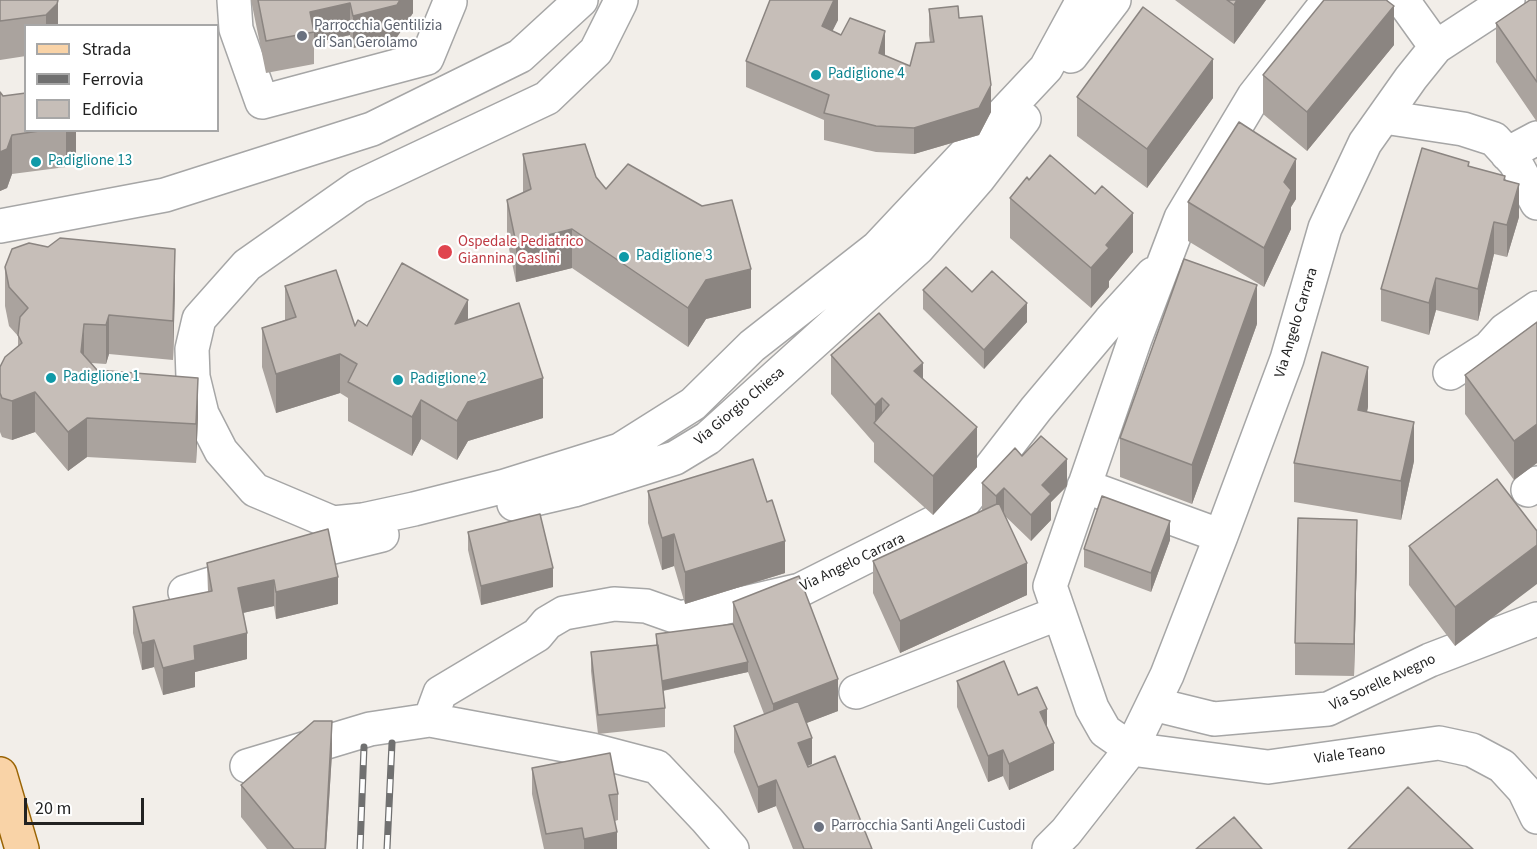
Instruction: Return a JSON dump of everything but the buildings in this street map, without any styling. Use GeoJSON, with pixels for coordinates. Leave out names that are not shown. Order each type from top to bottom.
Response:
{"type":"FeatureCollection","features":[{"type":"Feature","properties":{"kind":"main road"},"geometry":{"type":"LineString","coordinates":[[0,774],[22,849]]}},
{"type":"Feature","properties":{"kind":"street"},"geometry":{"type":"LineString","coordinates":[[234,0],[236,29],[262,102],[427,58],[452,1]]}},
{"type":"Feature","properties":{"kind":"street"},"geometry":{"type":"LineString","coordinates":[[0,225],[165,195],[372,129],[520,56],[581,0]]}},
{"type":"Feature","properties":{"kind":"street"},"geometry":{"type":"LineString","coordinates":[[621,0],[596,51],[547,98],[358,187],[247,266],[199,319],[192,349],[193,377],[202,414],[221,451],[255,490],[333,523],[363,520],[505,486],[620,450],[693,404],[752,346],[877,248],[1046,68],[1083,0]]}},
{"type":"Feature","properties":{"kind":"street","name":"Via Giorgio Chiesa"},"geometry":{"type":"LineString","coordinates":[[185,592],[325,549],[574,490],[675,458],[708,438],[918,248],[978,179],[1114,0]]}},
{"type":"Feature","properties":{"kind":"street","name":"Via Angelo Carrara"},"geometry":{"type":"LineString","coordinates":[[1131,749],[1105,731],[1092,708],[1050,586],[1135,339],[1181,218],[1254,96],[1329,0]]}},
{"type":"Feature","properties":{"kind":"street"},"geometry":{"type":"LineString","coordinates":[[1404,0],[1437,47]]}},
{"type":"Feature","properties":{"kind":"street","name":"Via Angelo Carrara"},"geometry":{"type":"LineString","coordinates":[[1049,849],[1066,832],[1131,749],[1167,675],[1287,359],[1325,228],[1365,143],[1411,78],[1437,47],[1508,0]]}},
{"type":"Feature","properties":{"kind":"street"},"geometry":{"type":"LineString","coordinates":[[1384,117],[1463,129],[1494,140],[1515,162],[1537,203]]}},
{"type":"Feature","properties":{"kind":"street"},"geometry":{"type":"LineString","coordinates":[[1507,154],[1537,138]]}},
{"type":"Feature","properties":{"kind":"street","name":"Via Angelo Carrara"},"geometry":{"type":"LineString","coordinates":[[430,720],[440,693],[537,635],[547,623],[564,613],[614,604],[646,606],[680,618],[800,590],[957,510],[1036,409],[1095,339],[1165,262]]}},
{"type":"Feature","properties":{"kind":"street"},"geometry":{"type":"LineString","coordinates":[[1450,373],[1490,348],[1505,330],[1537,308]]}},
{"type":"Feature","properties":{"kind":"street"},"geometry":{"type":"LineString","coordinates":[[1084,486],[1221,536]]}},
{"type":"Feature","properties":{"kind":"street"},"geometry":{"type":"LineString","coordinates":[[856,692],[1059,613]]}},
{"type":"Feature","properties":{"kind":"street","name":"Via Sorelle Avegno"},"geometry":{"type":"LineString","coordinates":[[1153,704],[1214,719],[1328,709],[1430,660],[1537,619]]}},
{"type":"Feature","properties":{"kind":"street"},"geometry":{"type":"LineString","coordinates":[[247,766],[370,729],[430,720],[592,750],[657,767],[732,849]]}},
{"type":"Feature","properties":{"kind":"street","name":"Viale Teano"},"geometry":{"type":"LineString","coordinates":[[1131,749],[1268,767],[1439,743],[1472,750],[1502,766],[1524,790],[1537,817]]}},
{"type":"Feature","properties":{"kind":"railway"},"geometry":{"type":"LineString","coordinates":[[387,849],[392,743]]}},
{"type":"Feature","properties":{"kind":"railway"},"geometry":{"type":"LineString","coordinates":[[360,849],[364,747]]}},
{"type":"Feature","properties":{"kind":"place","name":"Parrocchia Gentilizia di San Gerolamo"},"geometry":{"type":"Point","coordinates":[302,36]}},
{"type":"Feature","properties":{"kind":"place","name":"Padiglione 4"},"geometry":{"type":"Point","coordinates":[816,75]}},
{"type":"Feature","properties":{"kind":"place","name":"Padiglione 13"},"geometry":{"type":"Point","coordinates":[36,162]}},
{"type":"Feature","properties":{"kind":"place","name":"Ospedale Pediatrico Giannina Gaslini"},"geometry":{"type":"Point","coordinates":[445,252]}},
{"type":"Feature","properties":{"kind":"place","name":"Padiglione 3"},"geometry":{"type":"Point","coordinates":[624,257]}},
{"type":"Feature","properties":{"kind":"place","name":"Padiglione 1"},"geometry":{"type":"Point","coordinates":[51,378]}},
{"type":"Feature","properties":{"kind":"place","name":"Padiglione 2"},"geometry":{"type":"Point","coordinates":[398,380]}},
{"type":"Feature","properties":{"kind":"place","name":"Parrocchia Santi Angeli Custodi"},"geometry":{"type":"Point","coordinates":[819,827]}}]}
